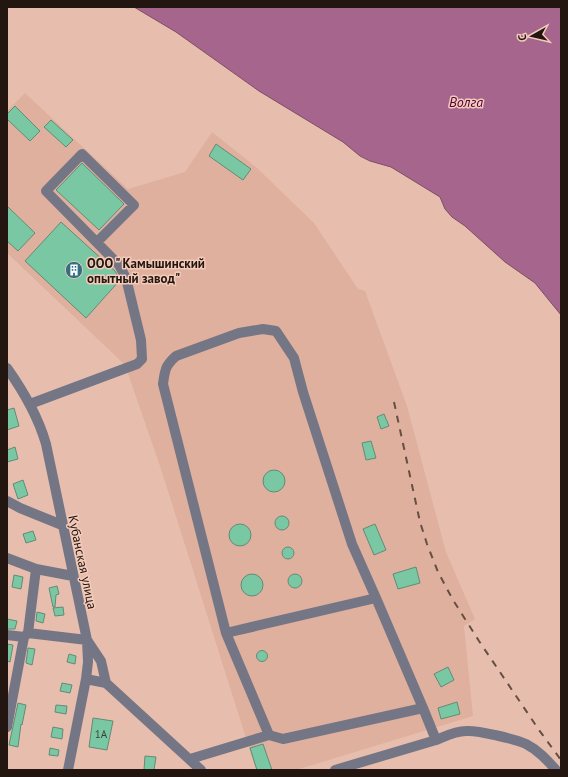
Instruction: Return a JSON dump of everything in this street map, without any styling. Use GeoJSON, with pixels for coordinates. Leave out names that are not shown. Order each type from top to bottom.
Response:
{"type":"FeatureCollection","features":[{"type":"Feature","properties":{"kind":"street"},"geometry":{"type":"LineString","coordinates":[[30,404],[137,364],[142,359],[141,340],[126,278],[119,265],[46,191],[82,154],[134,206],[97,242]]}},
{"type":"Feature","properties":{"kind":"street"},"geometry":{"type":"LineString","coordinates":[[269,736],[226,633],[163,384],[168,363],[176,356],[239,333],[263,329],[276,331],[294,358],[303,392],[352,544],[436,740]]}},
{"type":"Feature","properties":{"kind":"street","name":"Кубанская улица"},"geometry":{"type":"LineString","coordinates":[[7,368],[30,404],[42,428],[87,640],[88,662],[86,679],[68,770]]}},
{"type":"Feature","properties":{"kind":"street"},"geometry":{"type":"LineString","coordinates":[[7,501],[20,508],[62,525]]}},
{"type":"Feature","properties":{"kind":"street"},"geometry":{"type":"LineString","coordinates":[[7,558],[36,569],[73,576]]}},
{"type":"Feature","properties":{"kind":"street"},"geometry":{"type":"LineString","coordinates":[[7,727],[26,635],[36,569]]}},
{"type":"Feature","properties":{"kind":"street"},"geometry":{"type":"LineString","coordinates":[[226,633],[376,598]]}},
{"type":"Feature","properties":{"kind":"street"},"geometry":{"type":"LineString","coordinates":[[7,635],[87,640],[101,661],[106,683]]}},
{"type":"Feature","properties":{"kind":"street"},"geometry":{"type":"LineString","coordinates":[[86,679],[106,683],[201,770]]}},
{"type":"Feature","properties":{"kind":"street"},"geometry":{"type":"LineString","coordinates":[[190,759],[269,736],[283,739],[423,708]]}},
{"type":"Feature","properties":{"kind":"street"},"geometry":{"type":"LineString","coordinates":[[334,770],[436,740],[449,734],[466,731],[496,735],[526,744],[543,755],[556,770]]}},
{"type":"Feature","properties":{"kind":"shaded area"},"geometry":{"type":"Polygon","coordinates":[[[25,93],[128,189],[185,172],[212,132],[256,167],[314,223],[358,289],[365,291],[407,406],[446,552],[475,619],[464,626],[473,716],[296,770],[256,770],[161,469],[125,365],[7,253],[7,111],[25,93]]]}},
{"type":"Feature","properties":{"kind":"water","name":"Волга"},"geometry":{"type":"Polygon","coordinates":[[[134,7],[561,7],[561,315],[535,283],[505,262],[465,226],[452,217],[445,209],[440,197],[391,167],[370,161],[360,156],[343,142],[259,91],[176,32],[134,7]]]}},
{"type":"Feature","properties":{"kind":"building"},"geometry":{"type":"Polygon","coordinates":[[[15,106],[40,131],[30,141],[7,119],[7,114],[15,106]]]}},
{"type":"Feature","properties":{"kind":"building"},"geometry":{"type":"Polygon","coordinates":[[[51,120],[73,140],[66,147],[44,127],[51,120]]]}},
{"type":"Feature","properties":{"kind":"building"},"geometry":{"type":"Polygon","coordinates":[[[216,144],[251,169],[243,180],[209,156],[216,144]]]}},
{"type":"Feature","properties":{"kind":"building"},"geometry":{"type":"Polygon","coordinates":[[[82,163],[124,204],[99,230],[56,190],[82,163]]]}},
{"type":"Feature","properties":{"kind":"building"},"geometry":{"type":"Polygon","coordinates":[[[7,206],[35,233],[18,251],[7,241],[7,206]]]}},
{"type":"Feature","properties":{"kind":"building","name":"ООО \" Камышинский опытный завод\""},"geometry":{"type":"Polygon","coordinates":[[[61,222],[115,271],[120,280],[86,318],[25,261],[61,222]]]}},
{"type":"Feature","properties":{"kind":"building"},"geometry":{"type":"Polygon","coordinates":[[[14,408],[19,426],[7,430],[7,410],[14,408]]]}},
{"type":"Feature","properties":{"kind":"building"},"geometry":{"type":"Polygon","coordinates":[[[384,414],[389,426],[381,429],[377,417],[384,414]]]}},
{"type":"Feature","properties":{"kind":"building"},"geometry":{"type":"Polygon","coordinates":[[[371,441],[376,458],[366,460],[362,443],[371,441]]]}},
{"type":"Feature","properties":{"kind":"building"},"geometry":{"type":"Polygon","coordinates":[[[15,447],[18,459],[7,462],[7,450],[15,447]]]}},
{"type":"Feature","properties":{"kind":"building"},"geometry":{"type":"Polygon","coordinates":[[[274,470],[282,473],[285,481],[282,489],[274,492],[266,489],[263,481],[266,473],[274,470]]]}},
{"type":"Feature","properties":{"kind":"building"},"geometry":{"type":"Polygon","coordinates":[[[23,480],[28,495],[18,499],[13,484],[23,480]]]}},
{"type":"Feature","properties":{"kind":"building"},"geometry":{"type":"Polygon","coordinates":[[[279,516],[285,516],[289,520],[289,526],[285,530],[279,530],[275,526],[275,520],[279,516]]]}},
{"type":"Feature","properties":{"kind":"building"},"geometry":{"type":"Polygon","coordinates":[[[240,524],[248,527],[251,535],[248,543],[240,546],[232,543],[229,535],[232,527],[240,524]]]}},
{"type":"Feature","properties":{"kind":"building"},"geometry":{"type":"Polygon","coordinates":[[[375,524],[386,550],[374,555],[363,529],[375,524]]]}},
{"type":"Feature","properties":{"kind":"building"},"geometry":{"type":"Polygon","coordinates":[[[33,531],[36,540],[26,543],[23,534],[33,531]]]}},
{"type":"Feature","properties":{"kind":"building"},"geometry":{"type":"Polygon","coordinates":[[[286,547],[290,547],[294,553],[290,559],[286,559],[282,555],[282,551],[286,547]]]}},
{"type":"Feature","properties":{"kind":"building"},"geometry":{"type":"Polygon","coordinates":[[[416,567],[420,583],[398,589],[393,574],[416,567]]]}},
{"type":"Feature","properties":{"kind":"building"},"geometry":{"type":"Polygon","coordinates":[[[252,574],[260,577],[263,585],[260,593],[252,596],[244,593],[241,585],[244,577],[252,574]]]}},
{"type":"Feature","properties":{"kind":"building"},"geometry":{"type":"Polygon","coordinates":[[[292,574],[298,574],[302,578],[302,584],[298,588],[292,588],[288,584],[288,578],[292,574]]]}},
{"type":"Feature","properties":{"kind":"building"},"geometry":{"type":"Polygon","coordinates":[[[14,575],[23,577],[21,589],[12,587],[14,575]]]}},
{"type":"Feature","properties":{"kind":"building"},"geometry":{"type":"Polygon","coordinates":[[[57,586],[59,594],[56,595],[55,607],[53,607],[49,588],[57,586]]]}},
{"type":"Feature","properties":{"kind":"building"},"geometry":{"type":"Polygon","coordinates":[[[63,607],[64,615],[55,616],[53,608],[63,607]]]}},
{"type":"Feature","properties":{"kind":"building"},"geometry":{"type":"Polygon","coordinates":[[[37,612],[45,614],[43,623],[36,621],[37,612]]]}},
{"type":"Feature","properties":{"kind":"building"},"geometry":{"type":"Polygon","coordinates":[[[7,619],[17,621],[15,629],[7,629],[7,619]]]}},
{"type":"Feature","properties":{"kind":"building"},"geometry":{"type":"Polygon","coordinates":[[[7,644],[13,645],[10,662],[7,661],[7,644]]]}},
{"type":"Feature","properties":{"kind":"building"},"geometry":{"type":"Polygon","coordinates":[[[28,648],[35,649],[32,665],[26,663],[28,648]]]}},
{"type":"Feature","properties":{"kind":"building"},"geometry":{"type":"Polygon","coordinates":[[[260,651],[264,651],[266,652],[266,660],[260,661],[257,658],[257,654],[260,651]]]}},
{"type":"Feature","properties":{"kind":"building"},"geometry":{"type":"Polygon","coordinates":[[[69,654],[76,656],[75,664],[67,662],[69,654]]]}},
{"type":"Feature","properties":{"kind":"building"},"geometry":{"type":"Polygon","coordinates":[[[448,667],[454,680],[441,687],[434,674],[448,667]]]}},
{"type":"Feature","properties":{"kind":"building"},"geometry":{"type":"Polygon","coordinates":[[[62,683],[72,685],[70,693],[60,691],[62,683]]]}},
{"type":"Feature","properties":{"kind":"building"},"geometry":{"type":"Polygon","coordinates":[[[457,702],[460,714],[441,719],[438,708],[457,702]]]}},
{"type":"Feature","properties":{"kind":"building"},"geometry":{"type":"Polygon","coordinates":[[[18,703],[26,705],[22,725],[21,724],[18,747],[9,745],[18,703]]]}},
{"type":"Feature","properties":{"kind":"building"},"geometry":{"type":"Polygon","coordinates":[[[56,705],[67,706],[66,714],[55,712],[56,705]]]}},
{"type":"Feature","properties":{"kind":"building"},"geometry":{"type":"Polygon","coordinates":[[[93,718],[113,721],[107,750],[89,747],[93,718]]]}},
{"type":"Feature","properties":{"kind":"building"},"geometry":{"type":"Polygon","coordinates":[[[53,727],[63,729],[62,739],[51,737],[53,727]]]}},
{"type":"Feature","properties":{"kind":"building"},"geometry":{"type":"Polygon","coordinates":[[[263,744],[272,770],[257,770],[250,748],[263,744]]]}},
{"type":"Feature","properties":{"kind":"building"},"geometry":{"type":"Polygon","coordinates":[[[50,748],[59,750],[58,756],[49,755],[50,748]]]}},
{"type":"Feature","properties":{"kind":"building"},"geometry":{"type":"Polygon","coordinates":[[[145,756],[156,757],[154,770],[144,770],[145,756]]]}},
{"type":"Feature","properties":{"kind":"railway"},"geometry":{"type":"LineString","coordinates":[[394,402],[420,522],[438,572],[453,600],[479,641],[561,760]]}},
{"type":"Feature","properties":{"kind":"place","name":"ООО \" Камышинский опытный завод\""},"geometry":{"type":"Point","coordinates":[74,270]}}]}
